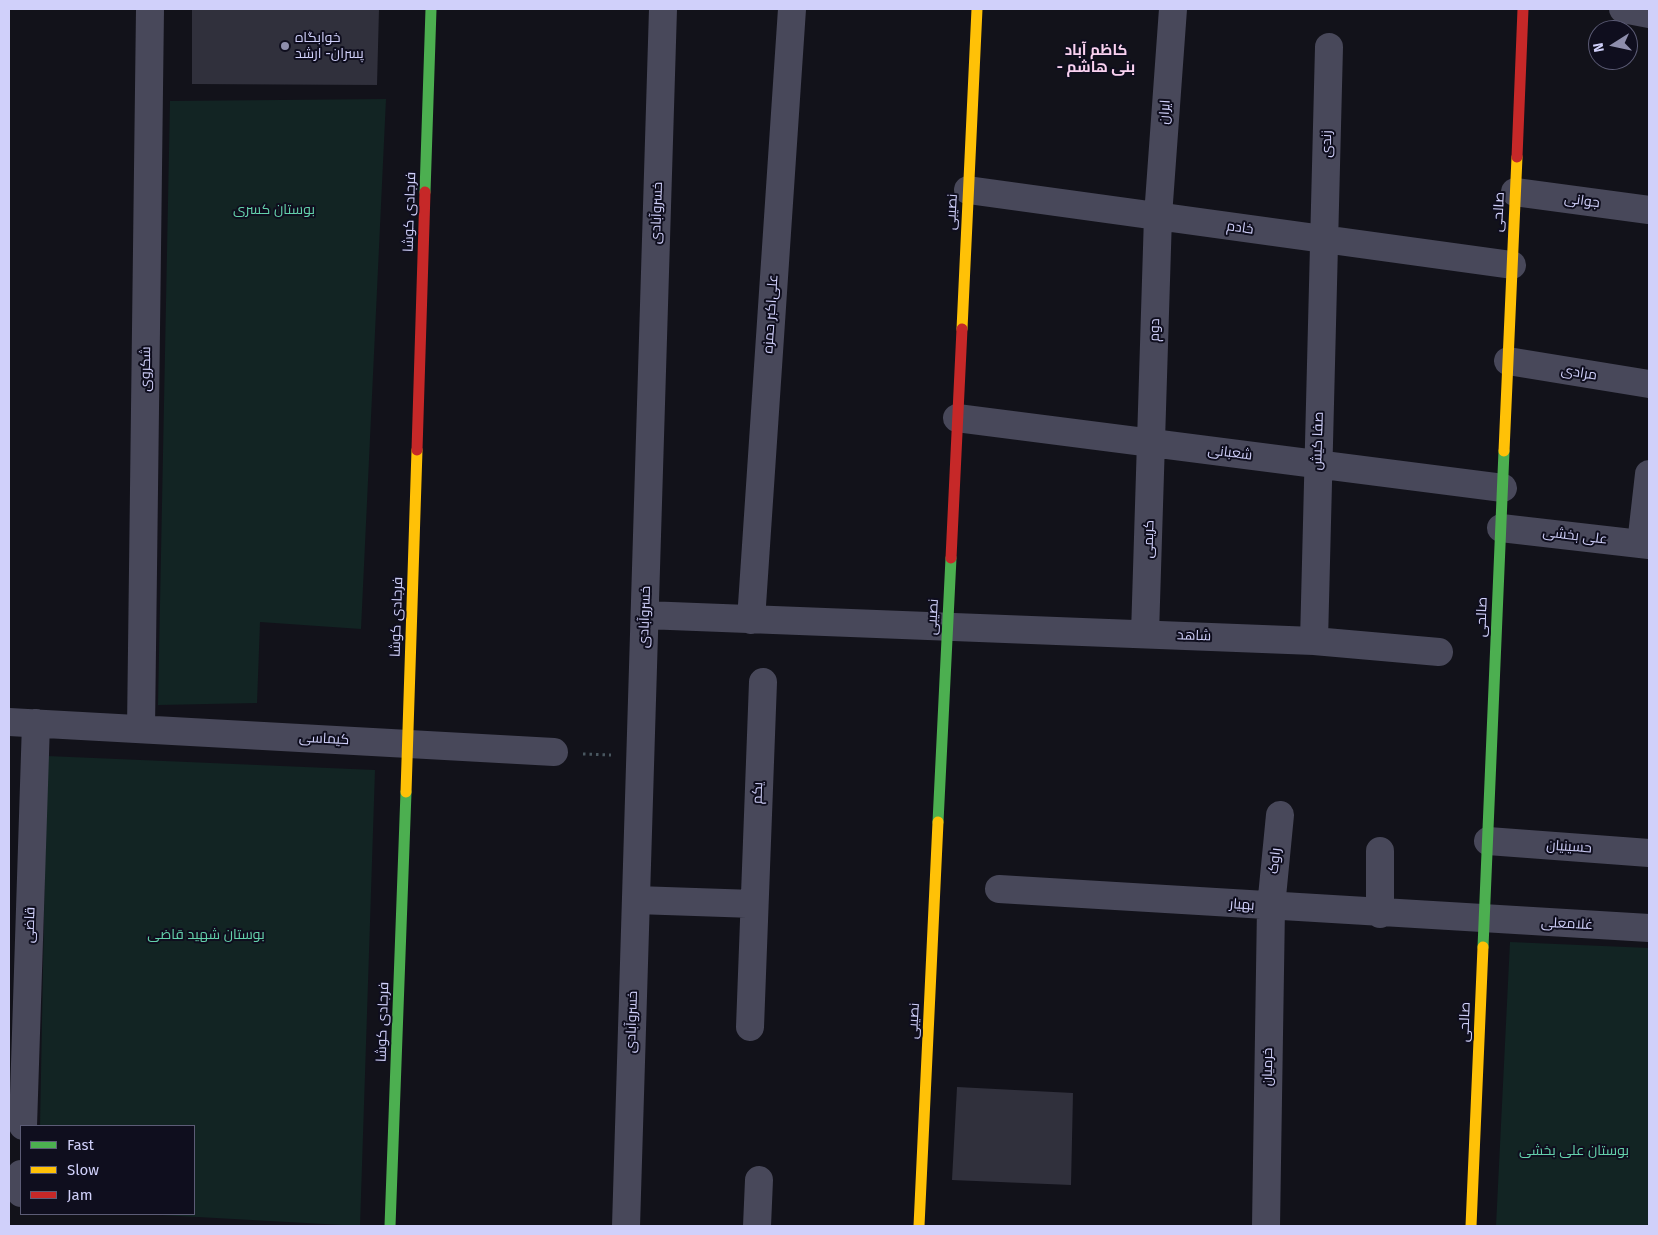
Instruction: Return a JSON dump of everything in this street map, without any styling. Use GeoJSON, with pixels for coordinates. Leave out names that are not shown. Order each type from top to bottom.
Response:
{"type":"FeatureCollection","features":[{"type":"Feature","properties":{"kind":"street","name":"شکروی"},"geometry":{"type":"LineString","coordinates":[[141,729],[150,9]]}},
{"type":"Feature","properties":{"kind":"street","name":"فرجادی کوشا"},"geometry":{"type":"LineString","coordinates":[[390,1226],[408,744],[431,9]]}},
{"type":"Feature","properties":{"kind":"street","name":"خسروآبادی"},"geometry":{"type":"LineString","coordinates":[[626,1226],[663,9]]}},
{"type":"Feature","properties":{"kind":"street","name":"علی‌اکبر حمزه"},"geometry":{"type":"LineString","coordinates":[[751,620],[792,9]]}},
{"type":"Feature","properties":{"kind":"street","name":"نصیبی"},"geometry":{"type":"LineString","coordinates":[[919,1226],[977,9]]}},
{"type":"Feature","properties":{"kind":"street","name":"ایران"},"geometry":{"type":"LineString","coordinates":[[1158,216],[1173,9]]}},
{"type":"Feature","properties":{"kind":"street","name":"صالحی"},"geometry":{"type":"LineString","coordinates":[[1471,1226],[1523,9]]}},
{"type":"Feature","properties":{"kind":"street"},"geometry":{"type":"LineString","coordinates":[[1623,9],[1649,14]]}},
{"type":"Feature","properties":{"kind":"street","name":"زندی"},"geometry":{"type":"LineString","coordinates":[[1325,241],[1329,47]]}},
{"type":"Feature","properties":{"kind":"street","name":"خادم"},"geometry":{"type":"LineString","coordinates":[[968,190],[1325,241],[1512,264]]}},
{"type":"Feature","properties":{"kind":"street","name":"جوانی"},"geometry":{"type":"LineString","coordinates":[[1515,192],[1649,210]]}},
{"type":"Feature","properties":{"kind":"street","name":"دوم"},"geometry":{"type":"LineString","coordinates":[[1152,443],[1158,216]]}},
{"type":"Feature","properties":{"kind":"street","name":"صفا کیش"},"geometry":{"type":"LineString","coordinates":[[1314,641],[1325,241]]}},
{"type":"Feature","properties":{"kind":"street","name":"مرادی"},"geometry":{"type":"LineString","coordinates":[[1508,361],[1649,384]]}},
{"type":"Feature","properties":{"kind":"street","name":"شعبانی"},"geometry":{"type":"LineString","coordinates":[[958,418],[1503,488]]}},
{"type":"Feature","properties":{"kind":"street","name":"کریمی"},"geometry":{"type":"LineString","coordinates":[[1145,634],[1152,443]]}},
{"type":"Feature","properties":{"kind":"street"},"geometry":{"type":"LineString","coordinates":[[1645,544],[1649,474]]}},
{"type":"Feature","properties":{"kind":"street","name":"علی بخشی"},"geometry":{"type":"LineString","coordinates":[[1501,528],[1645,544]]}},
{"type":"Feature","properties":{"kind":"street","name":"شاهد"},"geometry":{"type":"LineString","coordinates":[[645,615],[1314,641],[1439,652]]}},
{"type":"Feature","properties":{"kind":"street","name":"یکم"},"geometry":{"type":"LineString","coordinates":[[750,1027],[763,682]]}},
{"type":"Feature","properties":{"kind":"street","name":"کیماسی"},"geometry":{"type":"LineString","coordinates":[[9,722],[554,752]]}},
{"type":"Feature","properties":{"kind":"street","name":"قاضی"},"geometry":{"type":"LineString","coordinates":[[23,1125],[36,723]]}},
{"type":"Feature","properties":{"kind":"street","name":"راوک"},"geometry":{"type":"LineString","coordinates":[[1271,907],[1280,815]]}},
{"type":"Feature","properties":{"kind":"street","name":"حسینیان"},"geometry":{"type":"LineString","coordinates":[[1488,841],[1649,853]]}},
{"type":"Feature","properties":{"kind":"street"},"geometry":{"type":"LineString","coordinates":[[1380,851],[1380,914]]}},
{"type":"Feature","properties":{"kind":"street","name":"بهیار"},"geometry":{"type":"LineString","coordinates":[[999,889],[1484,920]]}},
{"type":"Feature","properties":{"kind":"street"},"geometry":{"type":"LineString","coordinates":[[636,900],[754,904]]}},
{"type":"Feature","properties":{"kind":"street","name":"خرمیان"},"geometry":{"type":"LineString","coordinates":[[1266,1226],[1271,907]]}},
{"type":"Feature","properties":{"kind":"street","name":"غلامعلی"},"geometry":{"type":"LineString","coordinates":[[1484,920],[1649,928]]}},
{"type":"Feature","properties":{"kind":"street"},"geometry":{"type":"LineString","coordinates":[[757,1226],[759,1180]]}},
{"type":"Feature","properties":{"kind":"path"},"geometry":{"type":"LineString","coordinates":[[554,752],[640,757]]}},
{"type":"Feature","properties":{"kind":"green space","name":"بوستان کسری"},"geometry":{"type":"Polygon","coordinates":[[[386,99],[361,629],[260,622],[257,703],[158,705],[170,101],[386,99]]]}},
{"type":"Feature","properties":{"kind":"green space","name":"بوستان شهید قاضی"},"geometry":{"type":"Polygon","coordinates":[[[47,756],[375,770],[360,1226],[162,1215],[195,1215],[195,1125],[40,1125],[47,756]]]}},
{"type":"Feature","properties":{"kind":"green space","name":"بوستان علی بخشی"},"geometry":{"type":"Polygon","coordinates":[[[1510,942],[1649,948],[1649,1226],[1496,1226],[1510,942]]]}},
{"type":"Feature","properties":{"kind":"building","name":"خوابگاه پسران- ارشد"},"geometry":{"type":"Polygon","coordinates":[[[192,9],[379,9],[377,85],[192,84],[192,9]]]}},
{"type":"Feature","properties":{"kind":"building"},"geometry":{"type":"Polygon","coordinates":[[[957,1087],[1073,1093],[1071,1185],[952,1180],[957,1087]]]}},
{"type":"Feature","properties":{"kind":"traffic: fast"},"geometry":{"type":"LineString","coordinates":[[425,192],[431,9]]}},
{"type":"Feature","properties":{"kind":"traffic: fast"},"geometry":{"type":"LineString","coordinates":[[1483,947],[1504,451]]}},
{"type":"Feature","properties":{"kind":"traffic: fast"},"geometry":{"type":"LineString","coordinates":[[938,822],[951,558]]}},
{"type":"Feature","properties":{"kind":"traffic: fast"},"geometry":{"type":"LineString","coordinates":[[390,1226],[406,792]]}},
{"type":"Feature","properties":{"kind":"traffic: slow"},"geometry":{"type":"LineString","coordinates":[[962,329],[977,9]]}},
{"type":"Feature","properties":{"kind":"traffic: slow"},"geometry":{"type":"LineString","coordinates":[[1504,451],[1517,157]]}},
{"type":"Feature","properties":{"kind":"traffic: slow"},"geometry":{"type":"LineString","coordinates":[[406,792],[417,450]]}},
{"type":"Feature","properties":{"kind":"traffic: slow"},"geometry":{"type":"LineString","coordinates":[[919,1226],[938,822]]}},
{"type":"Feature","properties":{"kind":"traffic: slow"},"geometry":{"type":"LineString","coordinates":[[1471,1226],[1483,947]]}},
{"type":"Feature","properties":{"kind":"traffic: jam"},"geometry":{"type":"LineString","coordinates":[[1517,157],[1523,9]]}},
{"type":"Feature","properties":{"kind":"traffic: jam"},"geometry":{"type":"LineString","coordinates":[[417,450],[425,192]]}},
{"type":"Feature","properties":{"kind":"traffic: jam"},"geometry":{"type":"LineString","coordinates":[[951,558],[962,329]]}},
{"type":"Feature","properties":{"kind":"place","name":"خوابگاه پسران- ارشد"},"geometry":{"type":"Point","coordinates":[285,46]}},
{"type":"Feature","properties":{"kind":"district","name":"کاظم آباد - بنی هاشم"},"geometry":{"type":"Point","coordinates":[1096,60]}}]}
